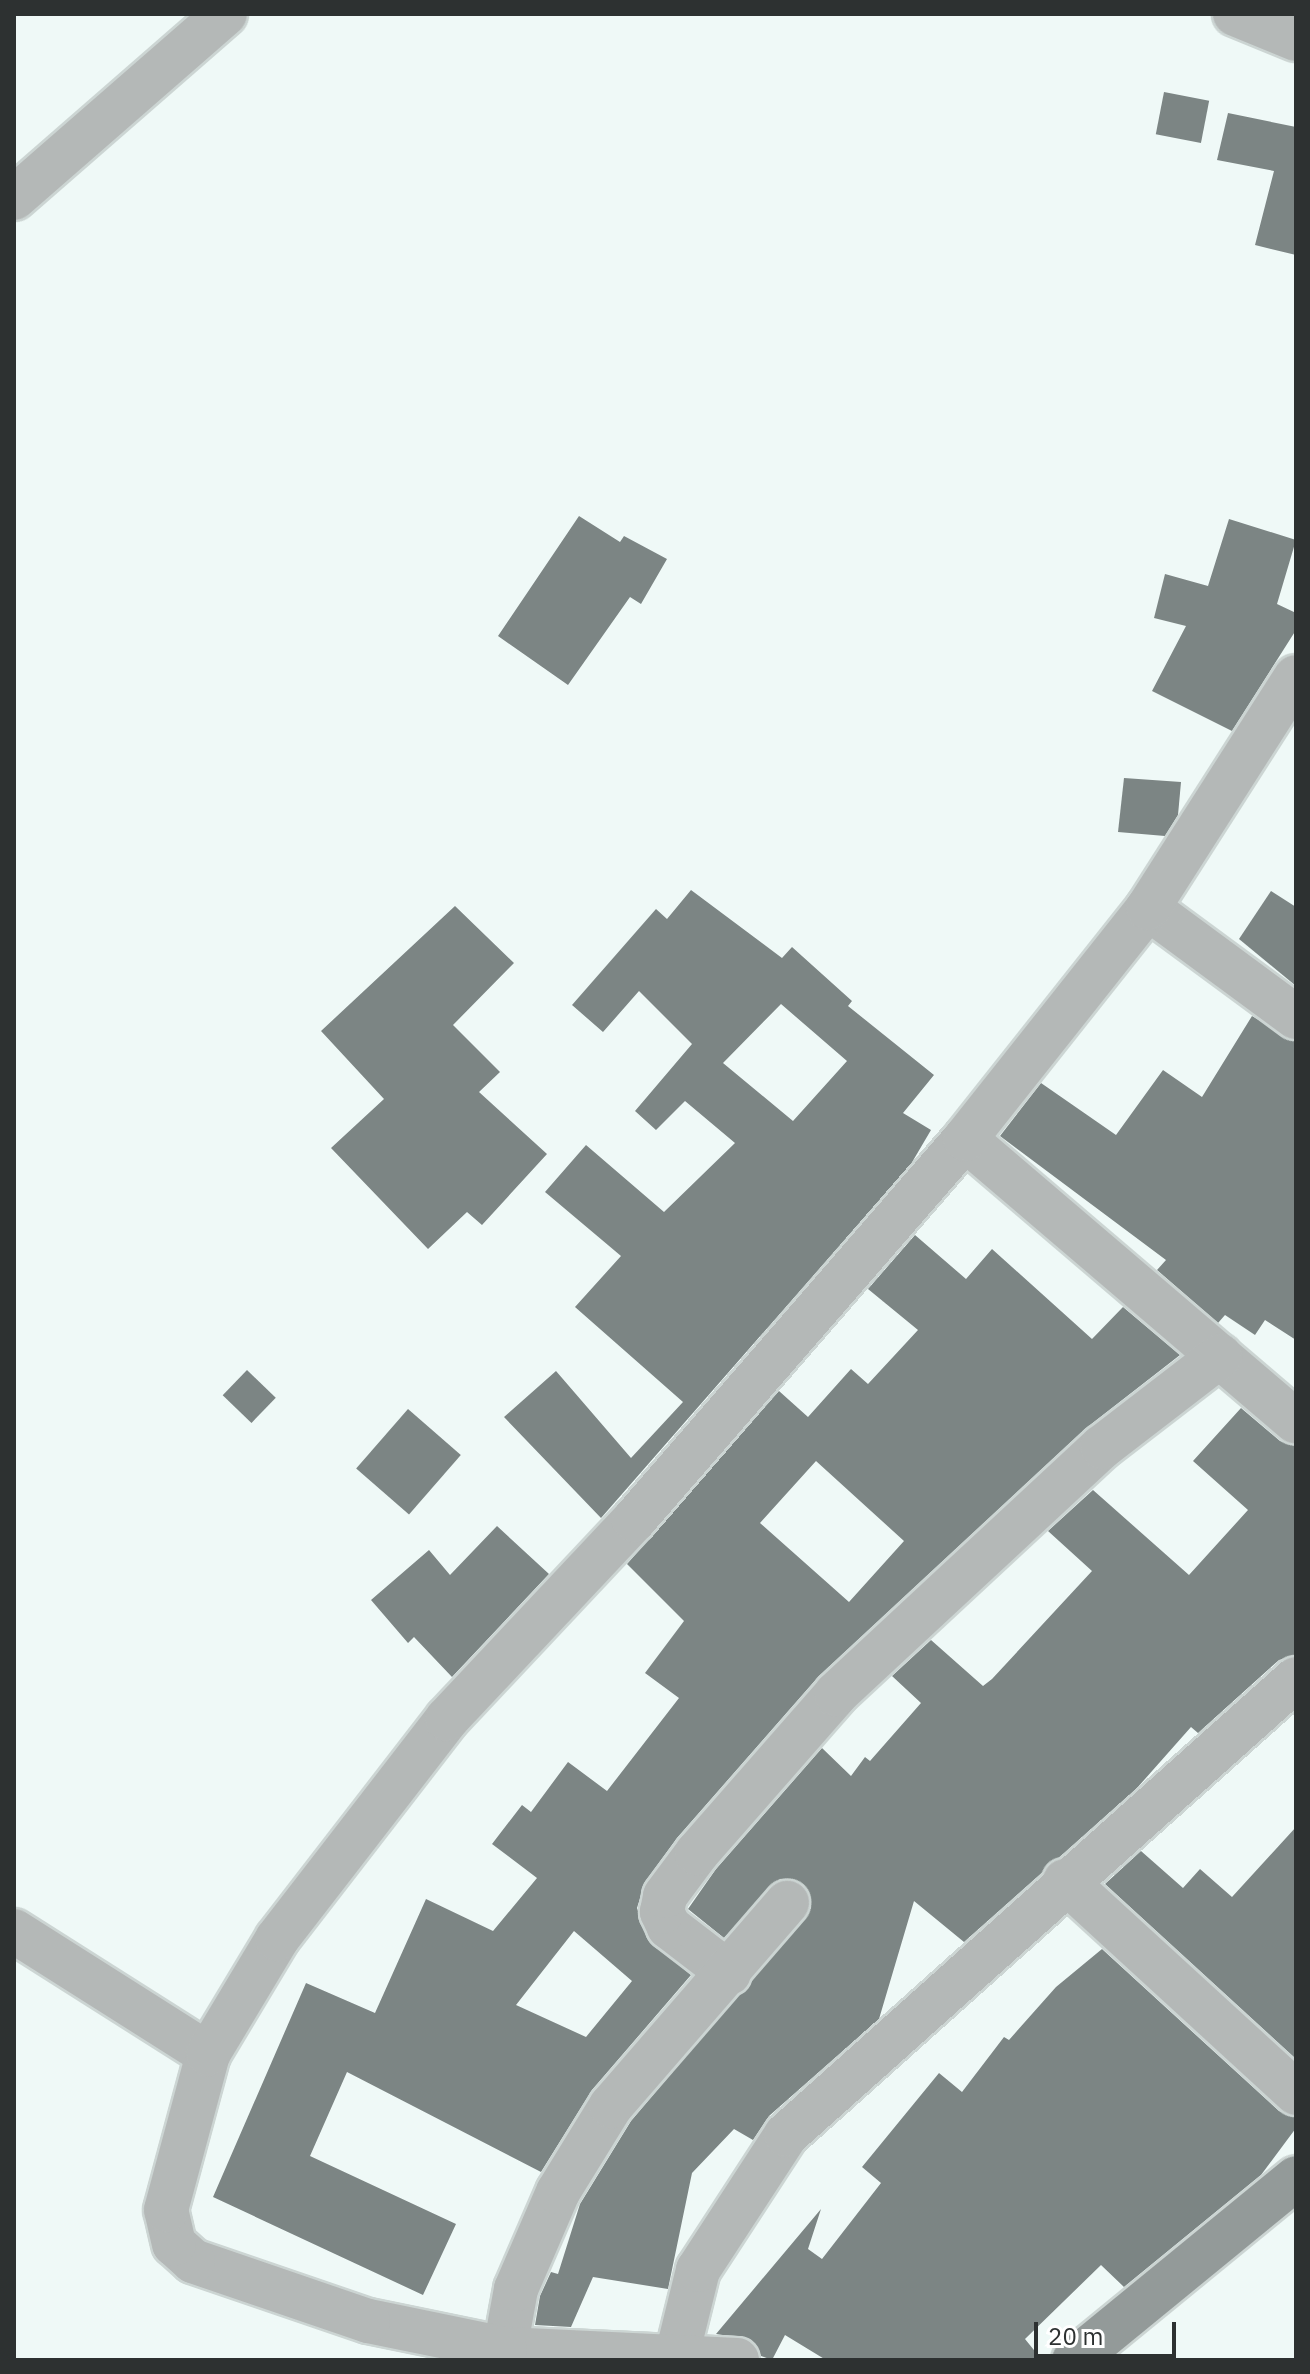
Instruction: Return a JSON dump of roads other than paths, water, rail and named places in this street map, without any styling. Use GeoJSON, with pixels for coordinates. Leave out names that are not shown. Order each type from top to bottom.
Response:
{"type":"FeatureCollection","features":[{"type":"Feature","properties":{"kind":"street"},"geometry":{"type":"LineString","coordinates":[[14,198],[225,14]]}},
{"type":"Feature","properties":{"kind":"street"},"geometry":{"type":"LineString","coordinates":[[1235,14],[1296,39]]}},
{"type":"Feature","properties":{"kind":"street"},"geometry":{"type":"LineString","coordinates":[[737,2360],[505,2349],[368,2321],[263,2290],[193,2261],[174,2244],[166,2210],[208,2054],[277,1939],[447,1719],[634,1520],[965,1139],[1148,908],[1296,677]]}},
{"type":"Feature","properties":{"kind":"street"},"geometry":{"type":"LineString","coordinates":[[1148,908],[1296,1017]]}},
{"type":"Feature","properties":{"kind":"street"},"geometry":{"type":"LineString","coordinates":[[965,1139],[1296,1422]]}},
{"type":"Feature","properties":{"kind":"street"},"geometry":{"type":"LineString","coordinates":[[729,1973],[669,1927],[662,1912],[665,1896],[697,1853],[836,1694],[1102,1447],[1220,1356]]}},
{"type":"Feature","properties":{"kind":"street"},"geometry":{"type":"LineString","coordinates":[[677,2355],[698,2270],[786,2135],[1065,1881],[1296,1679]]}},
{"type":"Feature","properties":{"kind":"street"},"geometry":{"type":"LineString","coordinates":[[1065,1881],[1296,2093]]}},
{"type":"Feature","properties":{"kind":"street"},"geometry":{"type":"LineString","coordinates":[[505,2349],[516,2289],[558,2192],[611,2106],[787,1903]]}},
{"type":"Feature","properties":{"kind":"street"},"geometry":{"type":"LineString","coordinates":[[14,1931],[208,2054]]}},
{"type":"Feature","properties":{"kind":"street"},"geometry":{"type":"LineString","coordinates":[[1074,2360],[1296,2178]]}}]}
